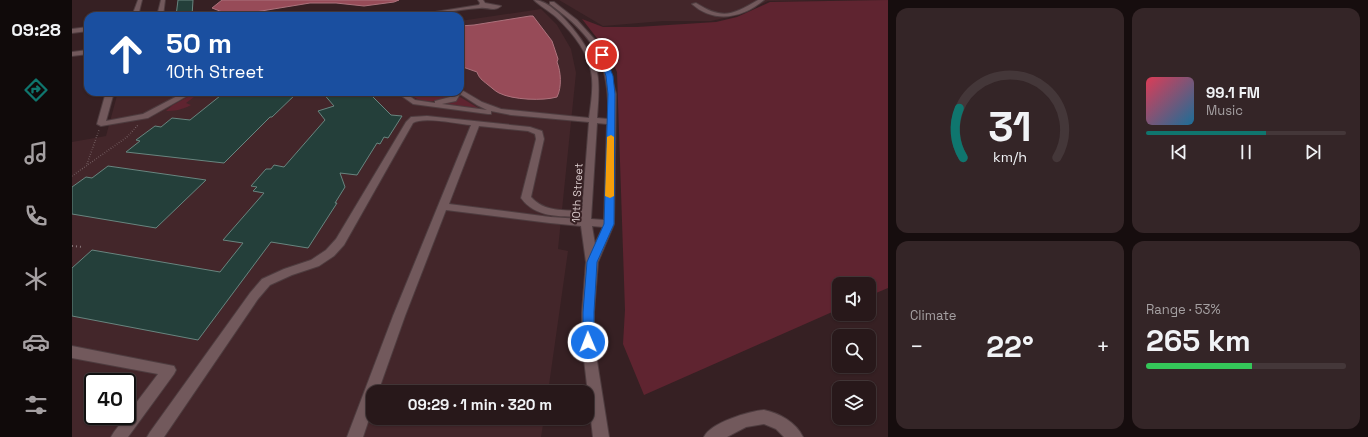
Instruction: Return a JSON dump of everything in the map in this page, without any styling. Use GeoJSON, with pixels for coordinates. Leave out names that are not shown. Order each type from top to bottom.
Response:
{"type":"FeatureCollection","features":[{"type":"Feature","properties":{"kind":"street"},"geometry":{"type":"LineString","coordinates":[[136,12],[140,0]]}},
{"type":"Feature","properties":{"kind":"street"},"geometry":{"type":"LineString","coordinates":[[161,12],[163,0]]}},
{"type":"Feature","properties":{"kind":"street"},"geometry":{"type":"LineString","coordinates":[[438,12],[482,5],[480,0],[469,1]]}},
{"type":"Feature","properties":{"kind":"street","name":"10th Street"},"geometry":{"type":"LineString","coordinates":[[536,0],[566,23],[575,33],[588,55],[594,71],[596,93],[592,120],[586,218],[592,262]]}},
{"type":"Feature","properties":{"kind":"street"},"geometry":{"type":"LineString","coordinates":[[547,0],[579,24],[595,43],[602,55],[610,76],[611,122],[609,224],[592,262],[588,312],[588,342],[602,437]]}},
{"type":"Feature","properties":{"kind":"street"},"geometry":{"type":"LineString","coordinates":[[694,4],[714,15],[723,16],[762,0]]}},
{"type":"Feature","properties":{"kind":"street"},"geometry":{"type":"LineString","coordinates":[[72,31],[84,30]]}},
{"type":"Feature","properties":{"kind":"street"},"geometry":{"type":"LineString","coordinates":[[72,54],[84,52]]}},
{"type":"Feature","properties":{"kind":"street"},"geometry":{"type":"LineString","coordinates":[[464,95],[478,104],[507,113]]}},
{"type":"Feature","properties":{"kind":"street"},"geometry":{"type":"LineString","coordinates":[[109,96],[101,124],[145,116],[182,96]]}},
{"type":"Feature","properties":{"kind":"street"},"geometry":{"type":"LineString","coordinates":[[405,96],[410,100],[422,104],[611,122]]}},
{"type":"Feature","properties":{"kind":"street"},"geometry":{"type":"LineString","coordinates":[[422,104],[450,101],[456,96]]}},
{"type":"Feature","properties":{"kind":"street"},"geometry":{"type":"LineString","coordinates":[[155,437],[254,296],[266,282],[288,272],[315,263],[330,253],[340,242],[410,122],[414,119],[421,118],[530,129],[539,133],[540,138],[526,198],[531,205],[542,210],[609,224]]}},
{"type":"Feature","properties":{"kind":"street"},"geometry":{"type":"LineString","coordinates":[[355,437],[401,311],[476,123]]}},
{"type":"Feature","properties":{"kind":"street"},"geometry":{"type":"LineString","coordinates":[[443,206],[550,220],[586,218]]}},
{"type":"Feature","properties":{"kind":"street"},"geometry":{"type":"LineString","coordinates":[[72,352],[169,370],[119,437]]}},
{"type":"Feature","properties":{"kind":"street"},"geometry":{"type":"LineString","coordinates":[[712,437],[748,419],[764,417],[773,419],[781,424],[795,437]]}},
{"type":"Feature","properties":{"kind":"path"},"geometry":{"type":"LineString","coordinates":[[72,176],[127,137],[145,116]]}},
{"type":"Feature","properties":{"kind":"path"},"geometry":{"type":"LineString","coordinates":[[87,165],[101,124]]}},
{"type":"Feature","properties":{"kind":"path"},"geometry":{"type":"LineString","coordinates":[[72,246],[83,247]]}},
{"type":"Feature","properties":{"kind":"shaded area"},"geometry":{"type":"Polygon","coordinates":[[[222,0],[399,0],[364,6],[336,3],[310,3],[255,12],[222,12],[212,8],[222,0]]]}},
{"type":"Feature","properties":{"kind":"shaded area"},"geometry":{"type":"Polygon","coordinates":[[[559,0],[826,0],[768,1],[737,15],[711,21],[663,21],[603,26],[559,0]]]}},
{"type":"Feature","properties":{"kind":"shaded area"},"geometry":{"type":"Polygon","coordinates":[[[888,0],[888,288],[876,293],[876,277],[832,277],[832,312],[644,395],[623,344],[625,310],[617,72],[607,51],[582,19],[603,27],[637,27],[716,22],[737,17],[770,2],[888,0]]]}},
{"type":"Feature","properties":{"kind":"shaded area"},"geometry":{"type":"Polygon","coordinates":[[[541,9],[557,25],[571,49],[576,73],[558,249],[568,251],[549,385],[366,385],[366,425],[543,425],[541,437],[72,437],[72,142],[106,136],[117,96],[464,96],[464,20],[541,9]]]}},
{"type":"Feature","properties":{"kind":"shaded area"},"geometry":{"type":"Polygon","coordinates":[[[533,16],[552,41],[558,59],[560,89],[557,97],[528,99],[505,95],[498,92],[484,81],[477,72],[464,67],[464,26],[533,16]]]}},
{"type":"Feature","properties":{"kind":"shaded area"},"geometry":{"type":"Polygon","coordinates":[[[190,96],[195,96],[186,103],[191,105],[188,107],[166,111],[173,105],[190,96]]]}},
{"type":"Feature","properties":{"kind":"shaded area"},"geometry":{"type":"Polygon","coordinates":[[[412,96],[453,96],[434,101],[423,101],[412,96]]]}},
{"type":"Feature","properties":{"kind":"shaded area"},"geometry":{"type":"Polygon","coordinates":[[[460,97],[478,109],[443,104],[452,102],[460,97]]]}},
{"type":"Feature","properties":{"kind":"building"},"geometry":{"type":"Polygon","coordinates":[[[178,0],[193,0],[192,12],[176,12],[178,0]]]}},
{"type":"Feature","properties":{"kind":"building"},"geometry":{"type":"Polygon","coordinates":[[[220,96],[294,96],[272,117],[270,117],[224,163],[126,152],[140,141],[136,140],[155,126],[161,127],[172,118],[190,120],[220,96]]]}},
{"type":"Feature","properties":{"kind":"building"},"geometry":{"type":"Polygon","coordinates":[[[325,96],[372,96],[391,115],[402,116],[388,138],[384,137],[380,144],[377,143],[357,175],[340,173],[345,187],[335,203],[337,203],[308,248],[271,242],[198,340],[72,316],[72,268],[92,250],[220,272],[243,243],[223,240],[264,193],[253,191],[257,187],[251,186],[266,169],[271,169],[274,165],[284,167],[325,120],[318,111],[334,106],[325,96]]]}},
{"type":"Feature","properties":{"kind":"building"},"geometry":{"type":"Polygon","coordinates":[[[108,166],[206,180],[156,228],[72,214],[72,187],[86,177],[92,178],[108,166]]]}},
{"type":"Feature","properties":{"kind":"slow traffic"},"geometry":{"type":"LineString","coordinates":[[610,196],[611,137]]}},
{"type":"Feature","properties":{"kind":"route"},"geometry":{"type":"LineString","coordinates":[[588,342],[588,312],[592,262],[609,224],[612,94],[610,76],[602,55]]}}]}
